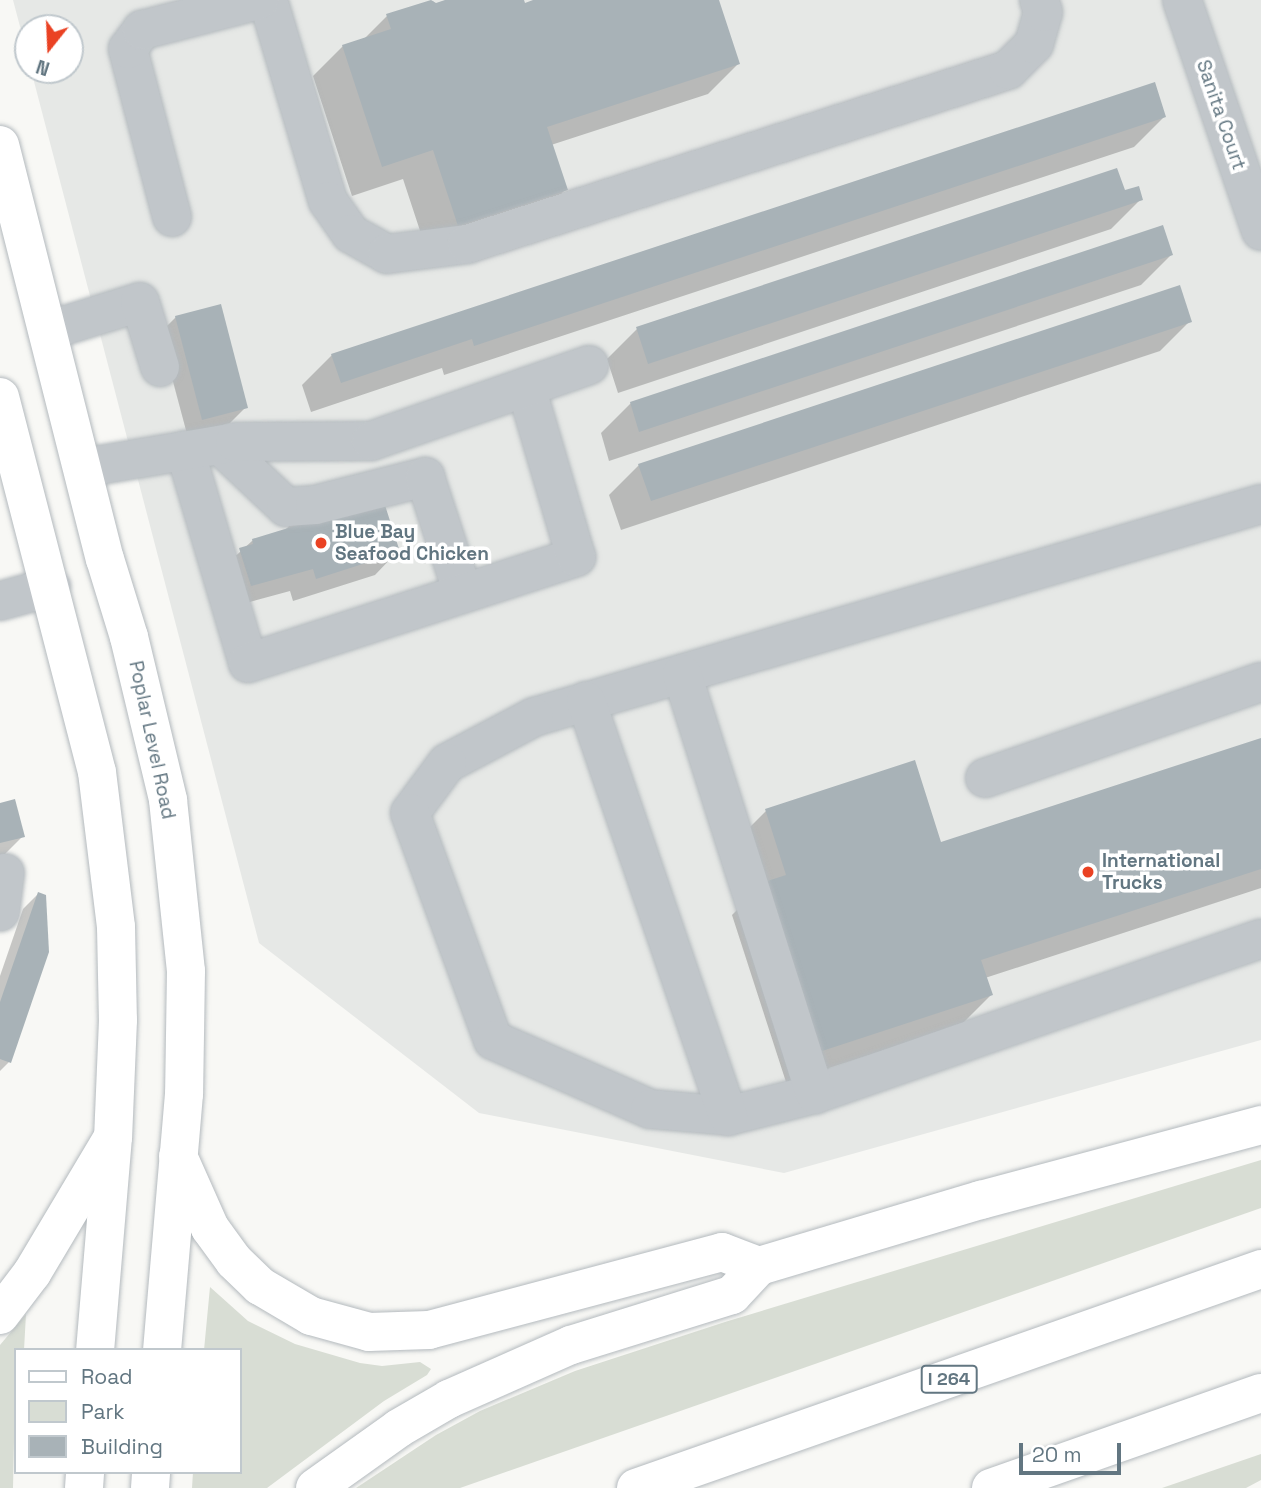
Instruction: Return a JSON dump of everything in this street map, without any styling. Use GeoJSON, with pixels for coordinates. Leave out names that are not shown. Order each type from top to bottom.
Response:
{"type":"FeatureCollection","features":[{"type":"Feature","properties":{"kind":"main road","name":"Poplar Level Road"},"geometry":{"type":"LineString","coordinates":[[0,145],[82,468],[129,637],[168,800],[186,971],[184,1094],[162,1348]]}},
{"type":"Feature","properties":{"kind":"main road"},"geometry":{"type":"LineString","coordinates":[[3,422],[51,587],[97,772],[117,950],[118,1020],[113,1137],[95,1348]]}},
{"type":"Feature","properties":{"kind":"main road"},"geometry":{"type":"LineString","coordinates":[[315,1488],[398,1428],[449,1399],[572,1345],[732,1295],[759,1266],[981,1200],[1261,1125]]}},
{"type":"Feature","properties":{"kind":"main road"},"geometry":{"type":"LineString","coordinates":[[0,1315],[32,1273],[113,1137]]}},
{"type":"Feature","properties":{"kind":"main road"},"geometry":{"type":"LineString","coordinates":[[178,1156],[210,1228],[234,1261],[260,1286],[311,1316],[369,1332],[429,1331],[722,1252],[759,1266]]}},
{"type":"Feature","properties":{"kind":"main road","name":"I 264"},"geometry":{"type":"LineString","coordinates":[[636,1488],[1261,1269]]}},
{"type":"Feature","properties":{"kind":"main road"},"geometry":{"type":"LineString","coordinates":[[991,1488],[1261,1393]]}},
{"type":"Feature","properties":{"kind":"street"},"geometry":{"type":"LineString","coordinates":[[172,217],[128,48],[142,30],[195,8],[259,0]]}},
{"type":"Feature","properties":{"kind":"street"},"geometry":{"type":"LineString","coordinates":[[268,0],[328,201],[351,234],[387,254],[467,244],[1008,70],[1034,44],[1043,12],[1039,0]]}},
{"type":"Feature","properties":{"kind":"street","name":"Sanita Court"},"geometry":{"type":"LineString","coordinates":[[1182,0],[1261,231]]}},
{"type":"Feature","properties":{"kind":"street"},"geometry":{"type":"LineString","coordinates":[[47,331],[140,302],[160,367]]}},
{"type":"Feature","properties":{"kind":"street"},"geometry":{"type":"LineString","coordinates":[[82,468],[235,442],[371,442],[589,365]]}},
{"type":"Feature","properties":{"kind":"street"},"geometry":{"type":"LineString","coordinates":[[202,448],[248,663],[576,556],[526,387]]}},
{"type":"Feature","properties":{"kind":"street"},"geometry":{"type":"LineString","coordinates":[[202,448],[286,507],[315,505],[425,477],[463,593]]}},
{"type":"Feature","properties":{"kind":"street"},"geometry":{"type":"LineString","coordinates":[[1261,504],[534,717],[447,763],[410,813],[494,1040],[650,1109],[728,1116],[816,1094],[1261,939]]}},
{"type":"Feature","properties":{"kind":"street"},"geometry":{"type":"LineString","coordinates":[[0,600],[51,587]]}},
{"type":"Feature","properties":{"kind":"street"},"geometry":{"type":"LineString","coordinates":[[682,674],[816,1094]]}},
{"type":"Feature","properties":{"kind":"street"},"geometry":{"type":"LineString","coordinates":[[985,778],[1261,682]]}},
{"type":"Feature","properties":{"kind":"street"},"geometry":{"type":"LineString","coordinates":[[586,701],[728,1116]]}},
{"type":"Feature","properties":{"kind":"street"},"geometry":{"type":"LineString","coordinates":[[0,874],[5,873],[0,912]]}},
{"type":"Feature","properties":{"kind":"shaded area"},"geometry":{"type":"Polygon","coordinates":[[[13,0],[1261,0],[1261,1040],[784,1173],[479,1113],[259,943],[35,84],[84,84],[84,14],[17,14],[13,0]]]}},
{"type":"Feature","properties":{"kind":"green space"},"geometry":{"type":"Polygon","coordinates":[[[1261,1160],[1261,1208],[460,1488],[356,1488],[436,1435],[480,1411],[575,1371],[725,1322],[1261,1160]]]}},
{"type":"Feature","properties":{"kind":"green space"},"geometry":{"type":"Polygon","coordinates":[[[210,1287],[248,1321],[295,1344],[360,1363],[382,1366],[420,1362],[431,1369],[427,1375],[384,1401],[267,1488],[192,1488],[193,1474],[242,1474],[242,1348],[204,1348],[210,1287]]]}},
{"type":"Feature","properties":{"kind":"green space"},"geometry":{"type":"Polygon","coordinates":[[[26,1314],[24,1348],[14,1348],[13,1488],[0,1488],[0,1345],[26,1314]]]}},
{"type":"Feature","properties":{"kind":"green space"},"geometry":{"type":"Polygon","coordinates":[[[1261,1454],[1261,1480],[1246,1488],[1162,1488],[1261,1454]]]}},
{"type":"Feature","properties":{"kind":"building"},"geometry":{"type":"Polygon","coordinates":[[[431,0],[436,3],[445,0],[524,0],[525,3],[533,0],[719,0],[740,64],[547,127],[568,190],[458,226],[433,150],[382,167],[342,45],[391,29],[386,14],[431,0]]]}},
{"type":"Feature","properties":{"kind":"building"},"geometry":{"type":"Polygon","coordinates":[[[1155,82],[1166,117],[474,346],[472,339],[341,383],[331,354],[1155,82]]]}},
{"type":"Feature","properties":{"kind":"building"},"geometry":{"type":"Polygon","coordinates":[[[1117,168],[1125,190],[1139,186],[1143,200],[648,364],[636,327],[1117,168]]]}},
{"type":"Feature","properties":{"kind":"building"},"geometry":{"type":"Polygon","coordinates":[[[1163,225],[1173,255],[639,432],[630,402],[1163,225]]]}},
{"type":"Feature","properties":{"kind":"building"},"geometry":{"type":"Polygon","coordinates":[[[1180,285],[1192,322],[651,501],[638,464],[1180,285]]]}},
{"type":"Feature","properties":{"kind":"building"},"geometry":{"type":"Polygon","coordinates":[[[221,304],[248,408],[202,420],[175,316],[221,304]]]}},
{"type":"Feature","properties":{"kind":"building"},"geometry":{"type":"Polygon","coordinates":[[[383,499],[400,552],[316,579],[313,569],[251,586],[239,548],[253,544],[252,539],[383,499]]]}},
{"type":"Feature","properties":{"kind":"building"},"geometry":{"type":"Polygon","coordinates":[[[1261,738],[1261,869],[981,960],[993,995],[816,1053],[761,883],[786,875],[765,809],[915,760],[941,842],[1261,738]]]}},
{"type":"Feature","properties":{"kind":"building"},"geometry":{"type":"Polygon","coordinates":[[[15,799],[25,837],[0,843],[0,803],[15,799]]]}},
{"type":"Feature","properties":{"kind":"building"},"geometry":{"type":"Polygon","coordinates":[[[38,892],[46,895],[49,952],[11,1063],[0,1059],[0,1002],[38,892]]]}},
{"type":"Feature","properties":{"kind":"place","name":"Blue Bay Seafood Chicken"},"geometry":{"type":"Point","coordinates":[321,543]}},
{"type":"Feature","properties":{"kind":"place","name":"International Trucks"},"geometry":{"type":"Point","coordinates":[1088,872]}}]}
